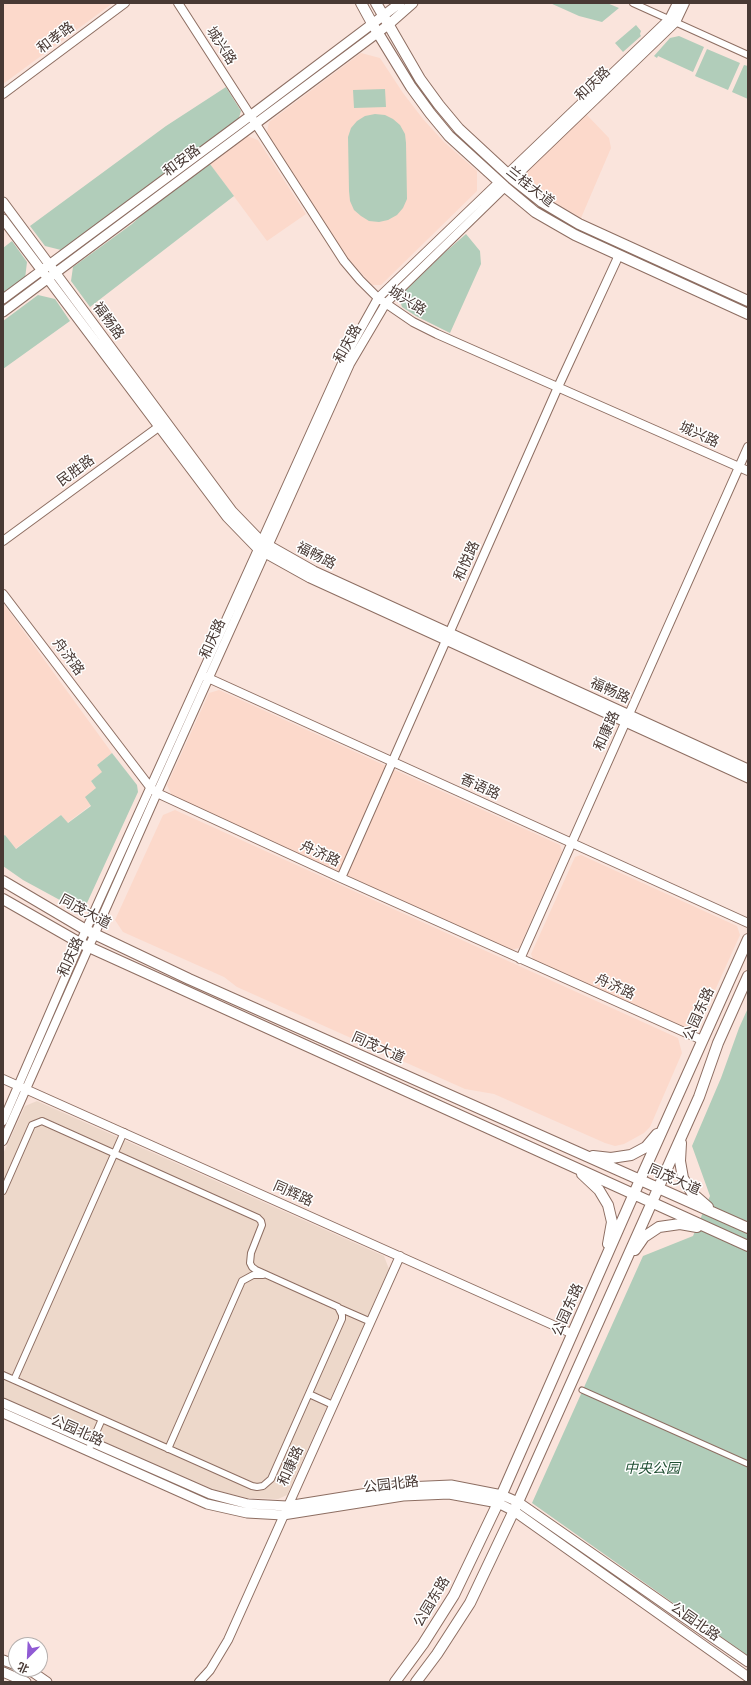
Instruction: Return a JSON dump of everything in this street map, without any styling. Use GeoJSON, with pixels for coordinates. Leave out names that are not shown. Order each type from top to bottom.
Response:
{"type":"FeatureCollection","features":[{"type":"Feature","properties":{"kind":"main road","name":"兰桂大道"},"geometry":{"type":"LineString","coordinates":[[361,3],[375,29],[411,87],[430,113],[450,136],[502,185],[535,212],[575,235],[748,314]]}},
{"type":"Feature","properties":{"kind":"main road","name":"兰桂大道"},"geometry":{"type":"LineString","coordinates":[[376,3],[420,79],[438,105],[459,129],[510,177],[542,202],[578,224],[748,301]]}},
{"type":"Feature","properties":{"kind":"main road"},"geometry":{"type":"LineString","coordinates":[[386,21],[400,3]]}},
{"type":"Feature","properties":{"kind":"main road"},"geometry":{"type":"LineString","coordinates":[[386,21],[413,3]]}},
{"type":"Feature","properties":{"kind":"main road","name":"和安路"},"geometry":{"type":"LineString","coordinates":[[3,312],[56,273],[253,120],[386,21]]}},
{"type":"Feature","properties":{"kind":"main road","name":"和安路"},"geometry":{"type":"LineString","coordinates":[[3,299],[253,120]]}},
{"type":"Feature","properties":{"kind":"main road","name":"福畅路"},"geometry":{"type":"LineString","coordinates":[[3,202],[46,268],[48,278],[162,424]]}},
{"type":"Feature","properties":{"kind":"main road","name":"福畅路"},"geometry":{"type":"LineString","coordinates":[[3,218],[46,268],[56,273],[227,517],[263,548],[310,578],[447,637],[627,718],[748,769]]}},
{"type":"Feature","properties":{"kind":"main road","name":"福畅路"},"geometry":{"type":"LineString","coordinates":[[627,718],[748,778]]}},
{"type":"Feature","properties":{"kind":"main road","name":"同茂大道"},"geometry":{"type":"LineString","coordinates":[[3,881],[91,932],[189,979],[748,1228]]}},
{"type":"Feature","properties":{"kind":"main road","name":"同茂大道"},"geometry":{"type":"LineString","coordinates":[[3,899],[80,943],[748,1246]]}},
{"type":"Feature","properties":{"kind":"main road","name":"公园东路"},"geometry":{"type":"LineString","coordinates":[[395,1682],[423,1644],[454,1595],[500,1499],[748,939]]}},
{"type":"Feature","properties":{"kind":"main road","name":"公园东路"},"geometry":{"type":"LineString","coordinates":[[416,1682],[470,1603],[516,1506],[699,1097],[718,1044],[748,976]]}},
{"type":"Feature","properties":{"kind":"main road"},"geometry":{"type":"LineString","coordinates":[[582,1155],[611,1158],[631,1155],[646,1146],[663,1129]]}},
{"type":"Feature","properties":{"kind":"main road"},"geometry":{"type":"LineString","coordinates":[[681,1137],[680,1161],[683,1178],[692,1193],[716,1213]]}},
{"type":"Feature","properties":{"kind":"main road"},"geometry":{"type":"LineString","coordinates":[[577,1168],[599,1190],[608,1205],[612,1222],[605,1260]]}},
{"type":"Feature","properties":{"kind":"main road"},"geometry":{"type":"LineString","coordinates":[[622,1268],[644,1236],[659,1228],[680,1224],[709,1229]]}},
{"type":"Feature","properties":{"kind":"main road","name":"公园北路"},"geometry":{"type":"LineString","coordinates":[[3,1402],[210,1494],[248,1504],[287,1506],[405,1487],[451,1485],[500,1499],[516,1506],[748,1662]]}},
{"type":"Feature","properties":{"kind":"main road","name":"公园北路"},"geometry":{"type":"LineString","coordinates":[[3,1413],[207,1504],[247,1513],[283,1515],[403,1496],[449,1494],[500,1499]]}},
{"type":"Feature","properties":{"kind":"main road","name":"公园北路"},"geometry":{"type":"LineString","coordinates":[[516,1506],[748,1677]]}},
{"type":"Feature","properties":{"kind":"main road"},"geometry":{"type":"LineString","coordinates":[[3,1672],[26,1682]]}},
{"type":"Feature","properties":{"kind":"street","name":"和孝路"},"geometry":{"type":"LineString","coordinates":[[3,94],[125,3]]}},
{"type":"Feature","properties":{"kind":"street","name":"城兴路"},"geometry":{"type":"LineString","coordinates":[[178,3],[344,261],[378,298],[413,322],[437,334],[748,471]]}},
{"type":"Feature","properties":{"kind":"street"},"geometry":{"type":"LineString","coordinates":[[633,3],[748,55]]}},
{"type":"Feature","properties":{"kind":"street","name":"和庆路"},"geometry":{"type":"LineString","coordinates":[[673,21],[677,3]]}},
{"type":"Feature","properties":{"kind":"street","name":"和庆路"},"geometry":{"type":"LineString","coordinates":[[510,177],[673,21],[685,3]]}},
{"type":"Feature","properties":{"kind":"street","name":"和庆路"},"geometry":{"type":"LineString","coordinates":[[3,1142],[80,943],[91,932],[210,679],[263,548],[344,359],[378,298],[502,185]]}},
{"type":"Feature","properties":{"kind":"street","name":"和庆路"},"geometry":{"type":"LineString","coordinates":[[3,1121],[23,1087],[90,947],[91,932],[150,787],[200,674],[263,548],[350,364],[386,303],[502,185]]}},
{"type":"Feature","properties":{"kind":"street","name":"和悦路"},"geometry":{"type":"LineString","coordinates":[[341,878],[558,387],[619,256]]}},
{"type":"Feature","properties":{"kind":"street","name":"民胜路"},"geometry":{"type":"LineString","coordinates":[[3,541],[162,424]]}},
{"type":"Feature","properties":{"kind":"street","name":"和康路"},"geometry":{"type":"LineString","coordinates":[[520,959],[748,448]]}},
{"type":"Feature","properties":{"kind":"street","name":"舟济路"},"geometry":{"type":"LineString","coordinates":[[3,594],[150,787],[157,793],[341,878],[702,1040]]}},
{"type":"Feature","properties":{"kind":"street","name":"香语路"},"geometry":{"type":"LineString","coordinates":[[200,674],[748,923]]}},
{"type":"Feature","properties":{"kind":"street","name":"同辉路"},"geometry":{"type":"LineString","coordinates":[[3,1079],[573,1334]]}},
{"type":"Feature","properties":{"kind":"street"},"geometry":{"type":"LineString","coordinates":[[3,1191],[5,1180],[32,1125],[42,1121],[258,1218],[262,1225],[251,1253],[250,1263],[256,1270],[371,1322]]}},
{"type":"Feature","properties":{"kind":"street"},"geometry":{"type":"LineString","coordinates":[[14,1380],[124,1132]]}},
{"type":"Feature","properties":{"kind":"street","name":"和康路"},"geometry":{"type":"LineString","coordinates":[[199,1682],[210,1670],[228,1640],[400,1256]]}},
{"type":"Feature","properties":{"kind":"street"},"geometry":{"type":"LineString","coordinates":[[168,1449],[242,1281],[253,1275],[267,1275]]}},
{"type":"Feature","properties":{"kind":"street"},"geometry":{"type":"LineString","coordinates":[[3,1375],[252,1486],[263,1486],[271,1479],[342,1319],[341,1311],[338,1307]]}},
{"type":"Feature","properties":{"kind":"street"},"geometry":{"type":"LineString","coordinates":[[582,1390],[748,1464]]}},
{"type":"Feature","properties":{"kind":"street"},"geometry":{"type":"LineString","coordinates":[[309,1394],[333,1405]]}},
{"type":"Feature","properties":{"kind":"street"},"geometry":{"type":"LineString","coordinates":[[88,1451],[102,1419]]}},
{"type":"Feature","properties":{"kind":"shaded area"},"geometry":{"type":"Polygon","coordinates":[[[3,3],[113,3],[3,84],[3,3]]]}},
{"type":"Feature","properties":{"kind":"shaded area"},"geometry":{"type":"Polygon","coordinates":[[[361,53],[380,58],[403,93],[423,119],[444,142],[477,171],[477,191],[381,285],[372,285],[347,257],[267,132],[269,122],[361,53]]]}},
{"type":"Feature","properties":{"kind":"shaded area"},"geometry":{"type":"Polygon","coordinates":[[[586,114],[609,138],[611,148],[581,218],[546,197],[526,181],[526,172],[586,114]]]}},
{"type":"Feature","properties":{"kind":"shaded area"},"geometry":{"type":"Polygon","coordinates":[[[247,136],[258,140],[306,214],[267,241],[210,164],[247,136]]]}},
{"type":"Feature","properties":{"kind":"shaded area"},"geometry":{"type":"Polygon","coordinates":[[[3,603],[112,753],[97,765],[103,772],[91,781],[96,788],[91,805],[67,823],[61,815],[15,849],[5,835],[3,836],[3,603]]]}},
{"type":"Feature","properties":{"kind":"shaded area"},"geometry":{"type":"Polygon","coordinates":[[[219,690],[560,845],[562,852],[519,948],[511,950],[172,796],[167,785],[209,693],[219,690]]]}},
{"type":"Feature","properties":{"kind":"shaded area"},"geometry":{"type":"Polygon","coordinates":[[[175,810],[678,1038],[682,1053],[650,1127],[644,1133],[624,1144],[615,1146],[605,1143],[494,1094],[465,1089],[237,987],[224,977],[123,932],[115,920],[163,815],[175,810]]]}},
{"type":"Feature","properties":{"kind":"shaded area"},"geometry":{"type":"Polygon","coordinates":[[[581,855],[737,926],[740,935],[698,1028],[688,1031],[534,962],[531,954],[575,857],[581,855]]]}},
{"type":"Feature","properties":{"kind":"shaded area"},"geometry":{"type":"Polygon","coordinates":[[[37,1101],[384,1256],[389,1269],[287,1495],[278,1499],[247,1498],[211,1489],[3,1398],[3,1154],[25,1106],[37,1101]]]}},
{"type":"Feature","properties":{"kind":"green space"},"geometry":{"type":"Polygon","coordinates":[[[550,3],[607,3],[619,8],[602,22],[579,16],[550,3]]]}},
{"type":"Feature","properties":{"kind":"green space"},"geometry":{"type":"Polygon","coordinates":[[[636,25],[641,31],[641,36],[623,52],[615,43],[636,25]]]}},
{"type":"Feature","properties":{"kind":"green space"},"geometry":{"type":"Polygon","coordinates":[[[679,36],[704,47],[693,72],[658,56],[657,58],[654,56],[670,38],[679,36]]]}},
{"type":"Feature","properties":{"kind":"green space"},"geometry":{"type":"Polygon","coordinates":[[[707,49],[740,63],[728,90],[695,76],[707,49]]]}},
{"type":"Feature","properties":{"kind":"green space"},"geometry":{"type":"Polygon","coordinates":[[[744,65],[748,66],[748,99],[732,92],[744,65]]]}},
{"type":"Feature","properties":{"kind":"green space"},"geometry":{"type":"Polygon","coordinates":[[[226,87],[241,111],[238,121],[61,250],[45,246],[30,226],[166,126],[226,87]]]}},
{"type":"Feature","properties":{"kind":"green space"},"geometry":{"type":"Polygon","coordinates":[[[385,89],[386,107],[354,108],[353,90],[385,89]]]}},
{"type":"Feature","properties":{"kind":"green space"},"geometry":{"type":"Polygon","coordinates":[[[375,114],[385,115],[400,125],[405,134],[406,143],[407,199],[403,208],[397,215],[388,220],[379,222],[369,221],[354,210],[350,201],[349,191],[348,137],[351,128],[357,121],[365,116],[375,114]]]}},
{"type":"Feature","properties":{"kind":"green space"},"geometry":{"type":"Polygon","coordinates":[[[210,164],[234,196],[90,307],[71,281],[73,267],[132,224],[149,208],[210,164]]]}},
{"type":"Feature","properties":{"kind":"green space"},"geometry":{"type":"Polygon","coordinates":[[[466,234],[480,251],[481,264],[450,333],[416,316],[402,307],[399,297],[466,234]]]}},
{"type":"Feature","properties":{"kind":"green space"},"geometry":{"type":"Polygon","coordinates":[[[12,241],[27,262],[25,279],[3,295],[3,248],[12,241]]]}},
{"type":"Feature","properties":{"kind":"green space"},"geometry":{"type":"Polygon","coordinates":[[[38,295],[55,299],[70,321],[3,369],[3,321],[38,295]]]}},
{"type":"Feature","properties":{"kind":"green space"},"geometry":{"type":"Polygon","coordinates":[[[112,753],[137,785],[138,792],[87,903],[69,905],[23,880],[3,866],[3,836],[5,835],[16,849],[61,815],[68,823],[91,806],[85,797],[96,788],[91,781],[102,772],[97,765],[112,753]]]}},
{"type":"Feature","properties":{"kind":"green space","name":"中央公园"},"geometry":{"type":"Polygon","coordinates":[[[748,1008],[748,1656],[532,1503],[643,1256],[693,1236],[710,1196],[692,1146],[721,1078],[748,1008]]]}}]}
